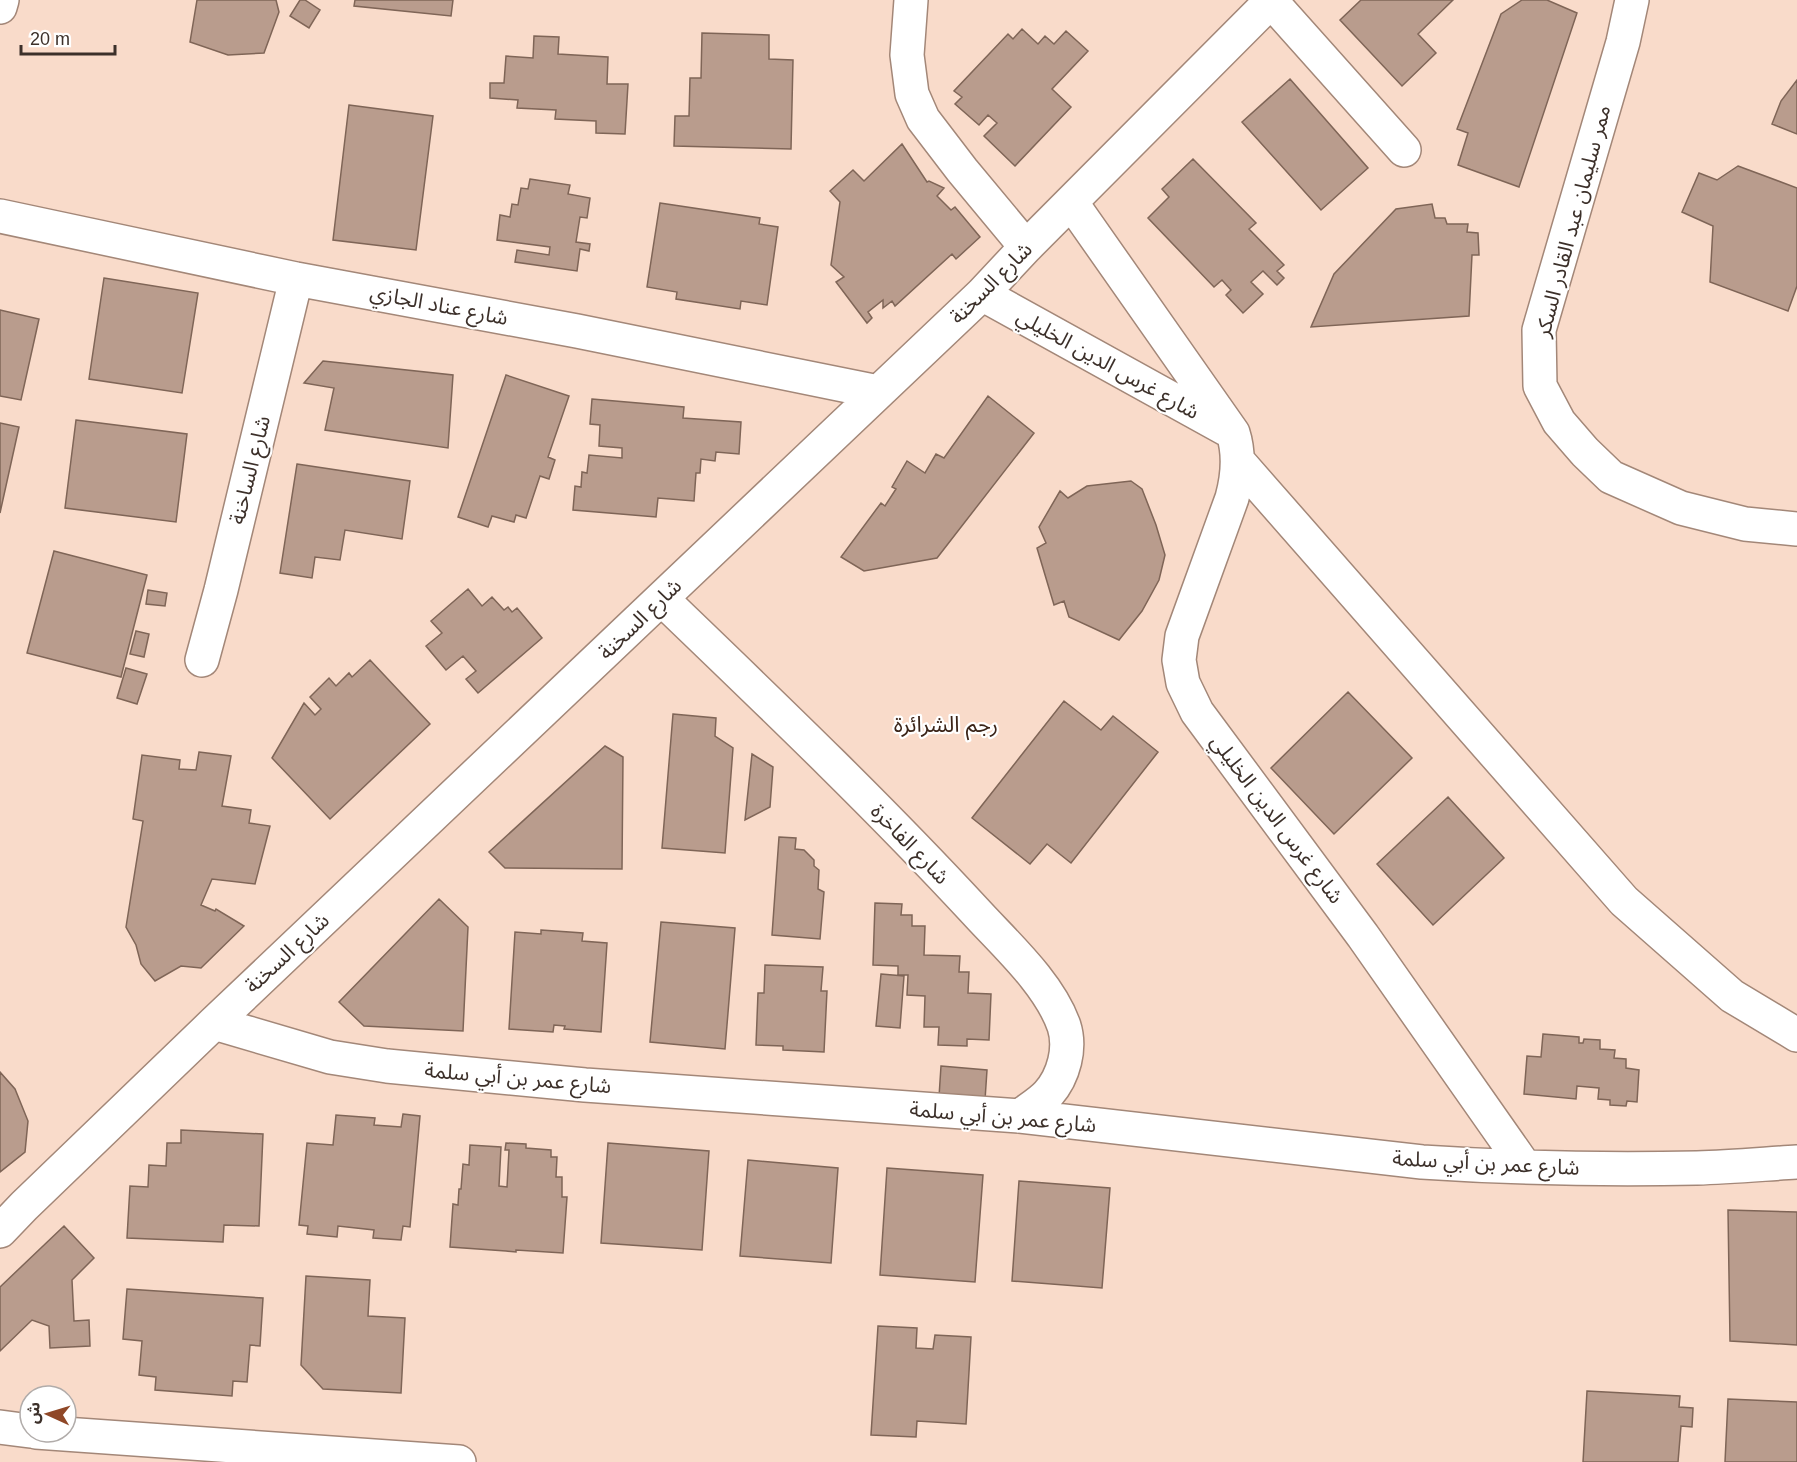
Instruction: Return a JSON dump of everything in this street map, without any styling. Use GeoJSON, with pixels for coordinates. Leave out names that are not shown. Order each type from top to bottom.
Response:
{"type":"FeatureCollection","features":[{"type":"Feature","properties":{"kind":"street"},"geometry":{"type":"LineString","coordinates":[[0,7],[2,0]]}},
{"type":"Feature","properties":{"kind":"street"},"geometry":{"type":"LineString","coordinates":[[911,0],[907,55],[912,94],[923,119],[1026,248]]}},
{"type":"Feature","properties":{"kind":"street","name":"ممر سليمان عبد القادر السكر"},"geometry":{"type":"LineString","coordinates":[[1632,0],[1623,42],[1539,330],[1539,386],[1559,422],[1611,477],[1681,508],[1745,524],[1797,529]]}},
{"type":"Feature","properties":{"kind":"street"},"geometry":{"type":"LineString","coordinates":[[1272,1],[1404,150]]}},
{"type":"Feature","properties":{"kind":"street","name":"شارع السخنة"},"geometry":{"type":"LineString","coordinates":[[0,1231],[214,1023],[982,294],[1272,1]]}},
{"type":"Feature","properties":{"kind":"street","name":"شارع غرس الدين الخليلي"},"geometry":{"type":"LineString","coordinates":[[1071,202],[1235,447],[1236,482],[1232,498],[1182,636],[1179,660],[1183,682],[1197,712],[1363,936],[1525,1167]]}},
{"type":"Feature","properties":{"kind":"street","name":"شارع عناد الجازي"},"geometry":{"type":"LineString","coordinates":[[0,216],[296,279],[578,331],[879,392]]}},
{"type":"Feature","properties":{"kind":"street","name":"شارع الساخنة"},"geometry":{"type":"LineString","coordinates":[[202,660],[296,279]]}},
{"type":"Feature","properties":{"kind":"street","name":"شارع غرس الدين الخليلي"},"geometry":{"type":"LineString","coordinates":[[982,294],[1235,447]]}},
{"type":"Feature","properties":{"kind":"street"},"geometry":{"type":"LineString","coordinates":[[1235,447],[1624,901],[1732,996],[1797,1035]]}},
{"type":"Feature","properties":{"kind":"street","name":"شارع الفاخرة"},"geometry":{"type":"LineString","coordinates":[[662,599],[819,751],[947,881],[1030,972],[1052,1000],[1064,1027],[1067,1051],[1060,1074],[1048,1094],[1020,1116]]}},
{"type":"Feature","properties":{"kind":"street","name":"شارع عمر بن أبي سلمة"},"geometry":{"type":"LineString","coordinates":[[214,1023],[330,1057],[387,1066],[585,1085],[1020,1116],[1412,1161],[1525,1167],[1697,1168],[1797,1162]]}},
{"type":"Feature","properties":{"kind":"street"},"geometry":{"type":"LineString","coordinates":[[0,1427],[18,1429]]}},
{"type":"Feature","properties":{"kind":"street"},"geometry":{"type":"LineString","coordinates":[[78,1435],[459,1462]]}},
{"type":"Feature","properties":{"kind":"building"},"geometry":{"type":"Polygon","coordinates":[[[197,0],[276,0],[279,12],[264,53],[228,55],[190,42],[197,0]]]}},
{"type":"Feature","properties":{"kind":"building"},"geometry":{"type":"Polygon","coordinates":[[[300,0],[305,0],[320,10],[309,28],[290,16],[300,0]]]}},
{"type":"Feature","properties":{"kind":"building"},"geometry":{"type":"Polygon","coordinates":[[[355,0],[453,0],[451,16],[354,6],[355,0]]]}},
{"type":"Feature","properties":{"kind":"building"},"geometry":{"type":"Polygon","coordinates":[[[1361,0],[1453,0],[1418,34],[1436,53],[1402,86],[1340,20],[1361,0]]]}},
{"type":"Feature","properties":{"kind":"building"},"geometry":{"type":"Polygon","coordinates":[[[1522,0],[1547,0],[1577,13],[1519,187],[1458,165],[1468,133],[1457,129],[1501,14],[1522,0]]]}},
{"type":"Feature","properties":{"kind":"building"},"geometry":{"type":"Polygon","coordinates":[[[1022,29],[1038,44],[1045,36],[1054,44],[1066,31],[1088,51],[1052,89],[1071,107],[1015,166],[984,136],[997,123],[988,115],[979,125],[955,104],[962,97],[954,91],[1008,34],[1013,39],[1022,29]]]}},
{"type":"Feature","properties":{"kind":"building"},"geometry":{"type":"Polygon","coordinates":[[[702,33],[769,35],[769,59],[793,60],[791,149],[674,146],[675,116],[689,116],[690,78],[701,78],[702,33]]]}},
{"type":"Feature","properties":{"kind":"building"},"geometry":{"type":"Polygon","coordinates":[[[534,36],[559,37],[558,54],[608,57],[607,84],[628,84],[625,134],[596,133],[596,121],[555,119],[556,110],[517,108],[518,100],[490,98],[490,83],[504,83],[506,56],[533,58],[534,36]]]}},
{"type":"Feature","properties":{"kind":"building"},"geometry":{"type":"Polygon","coordinates":[[[1290,79],[1368,168],[1321,210],[1242,122],[1290,79]]]}},
{"type":"Feature","properties":{"kind":"building"},"geometry":{"type":"Polygon","coordinates":[[[1797,80],[1797,134],[1772,124],[1781,101],[1797,80]]]}},
{"type":"Feature","properties":{"kind":"building"},"geometry":{"type":"Polygon","coordinates":[[[349,105],[433,116],[416,250],[333,240],[349,105]]]}},
{"type":"Feature","properties":{"kind":"building"},"geometry":{"type":"Polygon","coordinates":[[[902,144],[927,182],[944,188],[937,196],[951,210],[955,207],[980,237],[956,259],[952,254],[895,306],[892,301],[883,308],[883,300],[868,312],[872,318],[867,323],[836,282],[844,277],[831,265],[840,202],[830,191],[853,170],[864,181],[902,144]]]}},
{"type":"Feature","properties":{"kind":"building"},"geometry":{"type":"Polygon","coordinates":[[[1193,159],[1256,223],[1249,229],[1284,265],[1277,271],[1284,278],[1277,285],[1263,271],[1251,282],[1263,294],[1243,313],[1226,295],[1231,290],[1222,280],[1214,287],[1148,218],[1169,197],[1162,189],[1193,159]]]}},
{"type":"Feature","properties":{"kind":"building"},"geometry":{"type":"Polygon","coordinates":[[[1738,166],[1797,188],[1797,286],[1788,311],[1710,282],[1713,226],[1682,212],[1699,173],[1717,180],[1738,166]]]}},
{"type":"Feature","properties":{"kind":"building"},"geometry":{"type":"Polygon","coordinates":[[[530,179],[570,185],[568,194],[590,198],[587,218],[580,217],[576,242],[590,244],[589,251],[580,249],[577,271],[515,262],[517,250],[549,255],[550,247],[497,240],[500,215],[510,217],[512,204],[518,205],[521,188],[528,189],[530,179]]]}},
{"type":"Feature","properties":{"kind":"building"},"geometry":{"type":"Polygon","coordinates":[[[660,203],[760,218],[759,224],[778,227],[767,305],[741,301],[740,309],[676,299],[677,292],[647,287],[660,203]]]}},
{"type":"Feature","properties":{"kind":"building"},"geometry":{"type":"Polygon","coordinates":[[[1432,204],[1435,218],[1445,218],[1447,224],[1468,224],[1467,232],[1478,233],[1479,255],[1472,255],[1469,316],[1311,327],[1334,274],[1396,209],[1432,204]]]}},
{"type":"Feature","properties":{"kind":"building"},"geometry":{"type":"Polygon","coordinates":[[[104,278],[198,293],[182,393],[89,379],[104,278]]]}},
{"type":"Feature","properties":{"kind":"building"},"geometry":{"type":"Polygon","coordinates":[[[0,310],[39,319],[21,400],[0,396],[0,310]]]}},
{"type":"Feature","properties":{"kind":"building"},"geometry":{"type":"Polygon","coordinates":[[[323,361],[453,375],[448,448],[325,430],[334,388],[304,383],[323,361]]]}},
{"type":"Feature","properties":{"kind":"building"},"geometry":{"type":"Polygon","coordinates":[[[506,375],[569,396],[548,457],[555,460],[549,479],[540,476],[526,518],[516,515],[514,522],[492,516],[488,527],[458,517],[506,375]]]}},
{"type":"Feature","properties":{"kind":"building"},"geometry":{"type":"Polygon","coordinates":[[[988,396],[1034,433],[937,558],[864,571],[841,557],[881,503],[885,506],[896,489],[892,487],[907,461],[925,473],[936,454],[944,458],[988,396]]]}},
{"type":"Feature","properties":{"kind":"building"},"geometry":{"type":"Polygon","coordinates":[[[592,399],[684,407],[683,418],[741,422],[739,454],[716,452],[715,461],[701,459],[700,473],[696,473],[694,501],[658,498],[656,517],[573,510],[575,486],[581,487],[582,472],[587,473],[589,455],[622,458],[622,448],[599,446],[600,425],[590,424],[592,399]]]}},
{"type":"Feature","properties":{"kind":"building"},"geometry":{"type":"Polygon","coordinates":[[[76,420],[187,434],[176,522],[65,508],[76,420]]]}},
{"type":"Feature","properties":{"kind":"building"},"geometry":{"type":"Polygon","coordinates":[[[0,423],[19,427],[0,513],[0,423]]]}},
{"type":"Feature","properties":{"kind":"building"},"geometry":{"type":"Polygon","coordinates":[[[297,464],[410,481],[402,539],[345,530],[340,560],[315,557],[312,578],[280,573],[297,464]]]}},
{"type":"Feature","properties":{"kind":"building"},"geometry":{"type":"Polygon","coordinates":[[[1131,481],[1142,489],[1165,555],[1159,580],[1142,611],[1119,640],[1069,617],[1064,601],[1054,605],[1037,548],[1046,543],[1039,527],[1060,491],[1068,498],[1087,486],[1131,481]]]}},
{"type":"Feature","properties":{"kind":"building"},"geometry":{"type":"Polygon","coordinates":[[[54,551],[147,575],[121,677],[27,653],[54,551]]]}},
{"type":"Feature","properties":{"kind":"building"},"geometry":{"type":"Polygon","coordinates":[[[468,589],[482,606],[492,597],[504,610],[508,607],[512,612],[517,608],[542,638],[478,693],[466,679],[476,671],[463,656],[446,670],[426,646],[442,633],[431,621],[468,589]]]}},
{"type":"Feature","properties":{"kind":"building"},"geometry":{"type":"Polygon","coordinates":[[[148,590],[167,593],[165,606],[146,604],[148,590]]]}},
{"type":"Feature","properties":{"kind":"building"},"geometry":{"type":"Polygon","coordinates":[[[136,631],[149,634],[144,657],[130,654],[136,631]]]}},
{"type":"Feature","properties":{"kind":"building"},"geometry":{"type":"Polygon","coordinates":[[[370,660],[430,724],[330,819],[272,758],[304,703],[315,715],[321,709],[310,697],[329,678],[336,686],[349,673],[352,677],[370,660]]]}},
{"type":"Feature","properties":{"kind":"building"},"geometry":{"type":"Polygon","coordinates":[[[126,668],[147,674],[137,704],[117,698],[126,668]]]}},
{"type":"Feature","properties":{"kind":"building"},"geometry":{"type":"Polygon","coordinates":[[[1348,692],[1412,758],[1334,834],[1271,768],[1348,692]]]}},
{"type":"Feature","properties":{"kind":"building"},"geometry":{"type":"Polygon","coordinates":[[[1064,701],[1101,730],[1113,716],[1158,752],[1071,863],[1047,844],[1030,864],[972,818],[1064,701]]]}},
{"type":"Feature","properties":{"kind":"building"},"geometry":{"type":"Polygon","coordinates":[[[673,714],[716,718],[715,736],[733,748],[725,853],[662,848],[673,714]]]}},
{"type":"Feature","properties":{"kind":"building"},"geometry":{"type":"Polygon","coordinates":[[[605,746],[623,757],[622,869],[505,868],[489,852],[605,746]]]}},
{"type":"Feature","properties":{"kind":"building"},"geometry":{"type":"Polygon","coordinates":[[[199,752],[231,756],[222,806],[251,810],[249,823],[270,826],[255,884],[212,879],[201,905],[215,911],[216,909],[244,926],[201,968],[181,966],[155,981],[141,964],[136,945],[126,927],[143,821],[133,819],[142,755],[180,760],[179,769],[196,770],[199,752]]]}},
{"type":"Feature","properties":{"kind":"building"},"geometry":{"type":"Polygon","coordinates":[[[752,754],[773,767],[770,807],[745,820],[752,754]]]}},
{"type":"Feature","properties":{"kind":"building"},"geometry":{"type":"Polygon","coordinates":[[[1448,797],[1504,858],[1433,925],[1377,864],[1448,797]]]}},
{"type":"Feature","properties":{"kind":"building"},"geometry":{"type":"Polygon","coordinates":[[[779,837],[796,838],[795,849],[804,850],[814,860],[814,866],[819,870],[818,889],[824,892],[820,939],[772,935],[779,837]]]}},
{"type":"Feature","properties":{"kind":"building"},"geometry":{"type":"Polygon","coordinates":[[[439,899],[468,927],[463,1031],[364,1026],[339,1002],[439,899]]]}},
{"type":"Feature","properties":{"kind":"building"},"geometry":{"type":"Polygon","coordinates":[[[875,903],[902,904],[901,915],[912,915],[912,926],[925,926],[924,955],[960,956],[959,972],[969,972],[968,993],[991,994],[989,1040],[967,1039],[967,1046],[938,1045],[939,1027],[924,1027],[925,996],[907,995],[908,975],[898,975],[898,966],[873,965],[875,903]]]}},
{"type":"Feature","properties":{"kind":"building"},"geometry":{"type":"Polygon","coordinates":[[[661,922],[735,928],[725,1049],[650,1042],[661,922]]]}},
{"type":"Feature","properties":{"kind":"building"},"geometry":{"type":"Polygon","coordinates":[[[541,930],[583,933],[582,941],[607,943],[601,1032],[564,1029],[565,1026],[554,1025],[553,1032],[509,1029],[515,932],[541,934],[541,930]]]}},
{"type":"Feature","properties":{"kind":"building"},"geometry":{"type":"Polygon","coordinates":[[[765,965],[823,967],[821,991],[827,991],[824,1052],[783,1050],[783,1046],[756,1045],[758,993],[764,993],[765,965]]]}},
{"type":"Feature","properties":{"kind":"building"},"geometry":{"type":"Polygon","coordinates":[[[881,974],[904,976],[900,1028],[876,1026],[881,974]]]}},
{"type":"Feature","properties":{"kind":"building"},"geometry":{"type":"Polygon","coordinates":[[[1543,1034],[1579,1037],[1579,1043],[1583,1043],[1584,1039],[1600,1040],[1600,1049],[1615,1050],[1614,1058],[1626,1059],[1626,1068],[1639,1070],[1637,1102],[1627,1101],[1626,1106],[1610,1105],[1610,1100],[1598,1099],[1599,1088],[1577,1086],[1576,1099],[1524,1094],[1527,1056],[1541,1057],[1543,1034]]]}},
{"type":"Feature","properties":{"kind":"building"},"geometry":{"type":"Polygon","coordinates":[[[941,1066],[987,1070],[985,1100],[939,1097],[941,1066]]]}},
{"type":"Feature","properties":{"kind":"building"},"geometry":{"type":"Polygon","coordinates":[[[0,1072],[15,1089],[28,1121],[25,1152],[0,1172],[0,1072]]]}},
{"type":"Feature","properties":{"kind":"building"},"geometry":{"type":"Polygon","coordinates":[[[403,1114],[420,1116],[410,1227],[403,1226],[401,1240],[373,1238],[374,1230],[338,1226],[337,1237],[307,1234],[308,1226],[299,1225],[307,1143],[333,1145],[336,1115],[375,1118],[374,1125],[401,1127],[403,1114]]]}},
{"type":"Feature","properties":{"kind":"building"},"geometry":{"type":"Polygon","coordinates":[[[181,1130],[263,1134],[259,1226],[224,1225],[223,1242],[127,1238],[130,1186],[148,1187],[149,1165],[166,1166],[167,1143],[181,1143],[181,1130]]]}},
{"type":"Feature","properties":{"kind":"building"},"geometry":{"type":"Polygon","coordinates":[[[506,1143],[526,1144],[526,1148],[551,1150],[551,1157],[557,1157],[556,1177],[562,1177],[562,1197],[567,1197],[563,1253],[450,1247],[453,1204],[458,1205],[463,1164],[469,1165],[470,1145],[501,1147],[499,1186],[507,1187],[509,1150],[505,1150],[506,1143]]]}},
{"type":"Feature","properties":{"kind":"building"},"geometry":{"type":"Polygon","coordinates":[[[608,1143],[709,1151],[702,1250],[601,1243],[608,1143]]]}},
{"type":"Feature","properties":{"kind":"building"},"geometry":{"type":"Polygon","coordinates":[[[748,1160],[838,1168],[831,1263],[740,1256],[748,1160]]]}},
{"type":"Feature","properties":{"kind":"building"},"geometry":{"type":"Polygon","coordinates":[[[887,1168],[983,1175],[975,1282],[880,1275],[887,1168]]]}},
{"type":"Feature","properties":{"kind":"building"},"geometry":{"type":"Polygon","coordinates":[[[1019,1181],[1110,1188],[1102,1288],[1012,1281],[1019,1181]]]}},
{"type":"Feature","properties":{"kind":"building"},"geometry":{"type":"Polygon","coordinates":[[[1728,1210],[1797,1212],[1797,1345],[1730,1341],[1728,1210]]]}},
{"type":"Feature","properties":{"kind":"building"},"geometry":{"type":"Polygon","coordinates":[[[64,1226],[94,1258],[72,1280],[74,1321],[89,1320],[90,1346],[50,1348],[49,1326],[32,1320],[0,1351],[0,1287],[64,1226]]]}},
{"type":"Feature","properties":{"kind":"building"},"geometry":{"type":"Polygon","coordinates":[[[306,1276],[370,1280],[368,1316],[405,1318],[401,1393],[323,1389],[301,1365],[306,1276]]]}},
{"type":"Feature","properties":{"kind":"building"},"geometry":{"type":"Polygon","coordinates":[[[127,1289],[263,1298],[260,1346],[250,1345],[247,1382],[233,1381],[232,1396],[155,1390],[156,1377],[139,1375],[142,1341],[123,1339],[127,1289]]]}},
{"type":"Feature","properties":{"kind":"building"},"geometry":{"type":"Polygon","coordinates":[[[878,1326],[917,1328],[916,1348],[933,1349],[935,1335],[971,1337],[966,1424],[917,1421],[916,1437],[871,1435],[878,1326]]]}},
{"type":"Feature","properties":{"kind":"building"},"geometry":{"type":"Polygon","coordinates":[[[1587,1391],[1680,1396],[1679,1407],[1693,1408],[1692,1427],[1681,1426],[1678,1462],[1583,1462],[1587,1391]]]}},
{"type":"Feature","properties":{"kind":"building"},"geometry":{"type":"Polygon","coordinates":[[[1728,1399],[1797,1402],[1797,1462],[1725,1462],[1728,1399]]]}},
{"type":"Feature","properties":{"kind":"district","name":"رجم الشرائرة"},"geometry":{"type":"Point","coordinates":[946,724]}}]}
